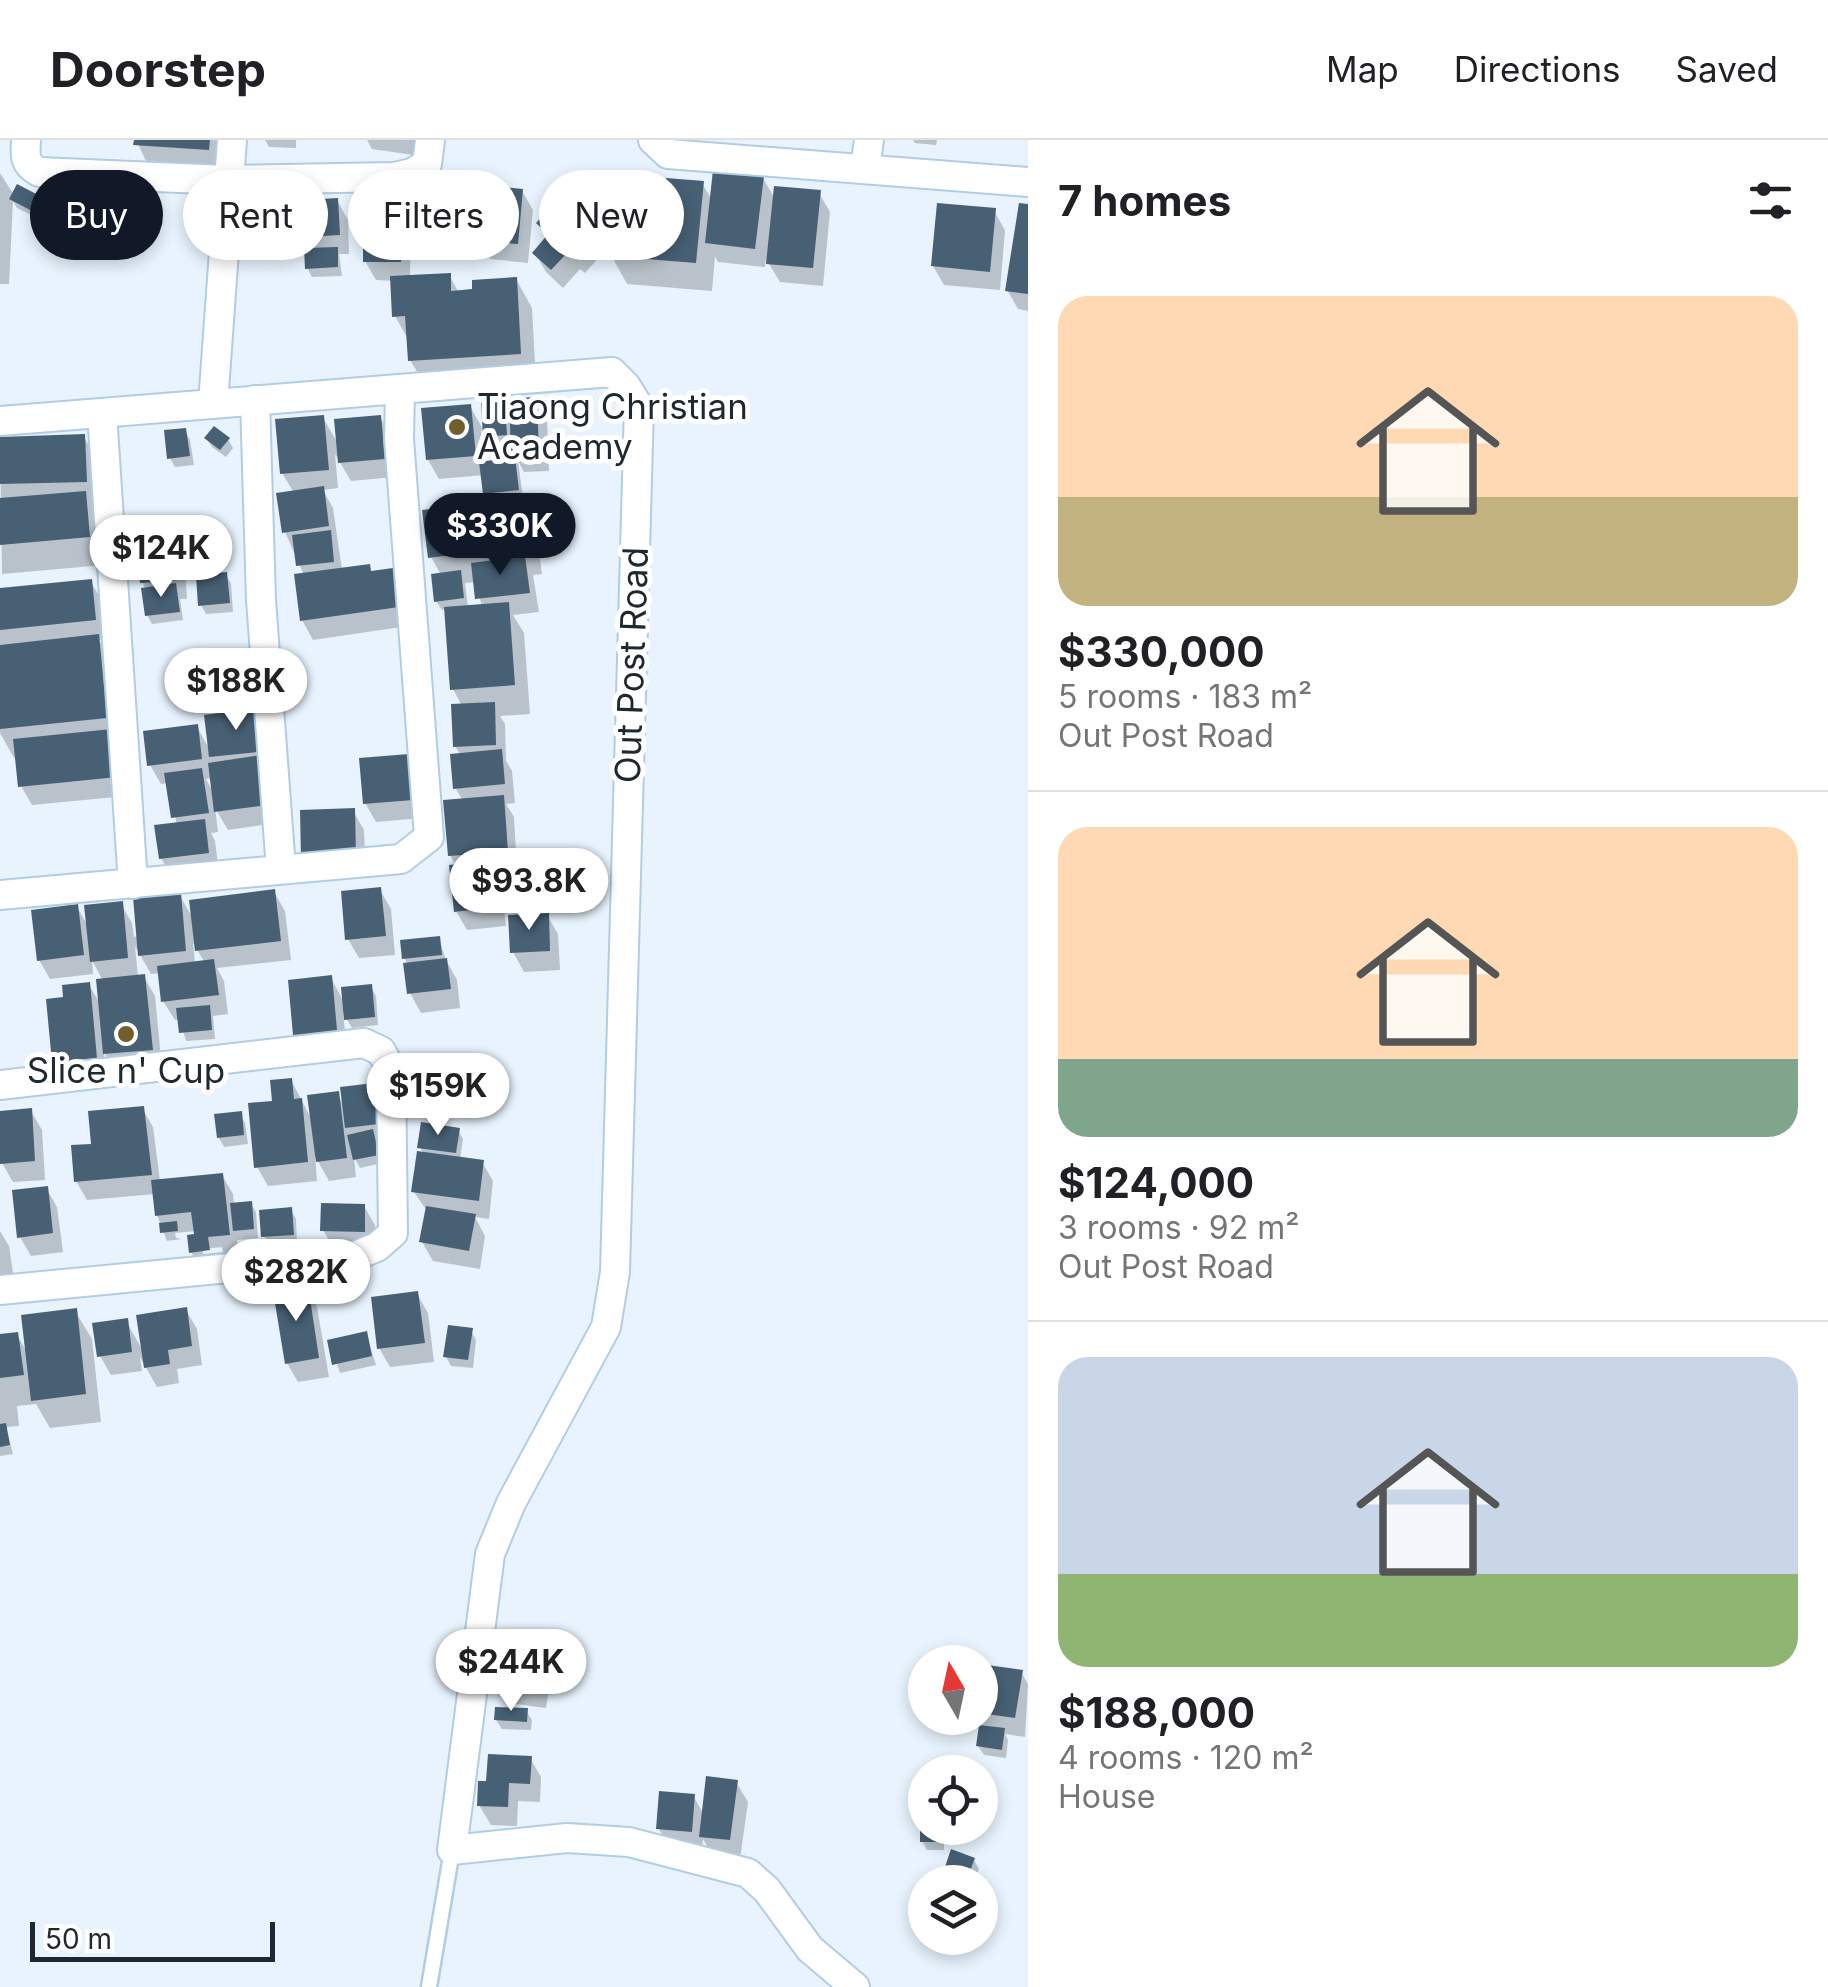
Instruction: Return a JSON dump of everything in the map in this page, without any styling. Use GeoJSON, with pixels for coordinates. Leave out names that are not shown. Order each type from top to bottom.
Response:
{"type":"FeatureCollection","features":[{"type":"Feature","properties":{"kind":"street"},"geometry":{"type":"LineString","coordinates":[[26,140],[25,158],[39,172],[183,178]]}},
{"type":"Feature","properties":{"kind":"street"},"geometry":{"type":"LineString","coordinates":[[229,170],[232,140]]}},
{"type":"Feature","properties":{"kind":"street"},"geometry":{"type":"LineString","coordinates":[[328,179],[394,178],[412,173],[427,164],[430,140]]}},
{"type":"Feature","properties":{"kind":"street"},"geometry":{"type":"LineString","coordinates":[[653,140],[668,154],[867,154],[1028,182]]}},
{"type":"Feature","properties":{"kind":"street"},"geometry":{"type":"LineString","coordinates":[[212,404],[222,260]]}},
{"type":"Feature","properties":{"kind":"street","name":"Out Post Road"},"geometry":{"type":"LineString","coordinates":[[0,421],[612,372],[639,407],[615,1272],[606,1327],[512,1503],[490,1554],[452,1850]]}},
{"type":"Feature","properties":{"kind":"street"},"geometry":{"type":"LineString","coordinates":[[0,896],[401,859],[428,837],[398,439],[400,390]]}},
{"type":"Feature","properties":{"kind":"street"},"geometry":{"type":"LineString","coordinates":[[255,400],[261,600],[282,869]]}},
{"type":"Feature","properties":{"kind":"street"},"geometry":{"type":"LineString","coordinates":[[102,413],[133,884]]}},
{"type":"Feature","properties":{"kind":"street"},"geometry":{"type":"LineString","coordinates":[[0,1085],[364,1043],[381,1051],[391,1069],[393,1234],[377,1248],[355,1256],[0,1290]]}},
{"type":"Feature","properties":{"kind":"street"},"geometry":{"type":"LineString","coordinates":[[452,1850],[567,1838],[629,1842],[748,1873],[766,1890],[810,1949],[855,1987]]}},
{"type":"Feature","properties":{"kind":"lane"},"geometry":{"type":"LineString","coordinates":[[429,1987],[452,1850]]}},
{"type":"Feature","properties":{"kind":"building"},"geometry":{"type":"Polygon","coordinates":[[[134,140],[210,140],[209,150],[133,145],[134,140]]]}},
{"type":"Feature","properties":{"kind":"building"},"geometry":{"type":"Polygon","coordinates":[[[713,170],[764,176],[755,249],[705,243],[713,170]]]}},
{"type":"Feature","properties":{"kind":"building"},"geometry":{"type":"Polygon","coordinates":[[[684,179],[704,181],[696,263],[658,260],[684,260],[684,179]]]}},
{"type":"Feature","properties":{"kind":"building"},"geometry":{"type":"Polygon","coordinates":[[[17,184],[30,191],[30,210],[9,199],[17,184]]]}},
{"type":"Feature","properties":{"kind":"building"},"geometry":{"type":"Polygon","coordinates":[[[774,186],[821,190],[813,268],[766,264],[774,186]]]}},
{"type":"Feature","properties":{"kind":"building"},"geometry":{"type":"Polygon","coordinates":[[[519,189],[523,189],[519,233],[519,189]]]}},
{"type":"Feature","properties":{"kind":"building"},"geometry":{"type":"Polygon","coordinates":[[[338,198],[340,235],[328,236],[328,199],[338,198]]]}},
{"type":"Feature","properties":{"kind":"building"},"geometry":{"type":"Polygon","coordinates":[[[937,203],[996,208],[990,272],[931,266],[937,203]]]}},
{"type":"Feature","properties":{"kind":"building"},"geometry":{"type":"Polygon","coordinates":[[[1019,203],[1028,204],[1028,294],[1005,291],[1019,203]]]}},
{"type":"Feature","properties":{"kind":"building"},"geometry":{"type":"Polygon","coordinates":[[[328,247],[338,247],[338,267],[305,269],[305,260],[328,260],[328,247]]]}},
{"type":"Feature","properties":{"kind":"building"},"geometry":{"type":"Polygon","coordinates":[[[363,260],[401,260],[401,262],[363,260]]]}},
{"type":"Feature","properties":{"kind":"building"},"geometry":{"type":"Polygon","coordinates":[[[540,260],[560,260],[551,270],[540,260]]]}},
{"type":"Feature","properties":{"kind":"building"},"geometry":{"type":"Polygon","coordinates":[[[451,273],[451,291],[472,289],[472,280],[517,277],[521,354],[408,361],[405,316],[392,317],[390,276],[451,273]]]}},
{"type":"Feature","properties":{"kind":"building"},"geometry":{"type":"Polygon","coordinates":[[[537,397],[539,453],[511,453],[509,398],[537,397]]]}},
{"type":"Feature","properties":{"kind":"building"},"geometry":{"type":"Polygon","coordinates":[[[505,402],[507,435],[483,437],[481,403],[505,402]]]}},
{"type":"Feature","properties":{"kind":"building"},"geometry":{"type":"Polygon","coordinates":[[[471,404],[476,456],[426,460],[421,408],[471,404]]]}},
{"type":"Feature","properties":{"kind":"building"},"geometry":{"type":"Polygon","coordinates":[[[324,415],[329,470],[280,474],[275,419],[324,415]]]}},
{"type":"Feature","properties":{"kind":"building"},"geometry":{"type":"Polygon","coordinates":[[[381,415],[385,459],[338,463],[334,419],[381,415]]]}},
{"type":"Feature","properties":{"kind":"building"},"geometry":{"type":"Polygon","coordinates":[[[214,426],[230,438],[220,450],[204,438],[214,426]]]}},
{"type":"Feature","properties":{"kind":"building"},"geometry":{"type":"Polygon","coordinates":[[[186,428],[190,456],[167,459],[164,430],[186,428]]]}},
{"type":"Feature","properties":{"kind":"building"},"geometry":{"type":"Polygon","coordinates":[[[85,434],[87,482],[0,484],[0,437],[85,434]]]}},
{"type":"Feature","properties":{"kind":"building"},"geometry":{"type":"Polygon","coordinates":[[[515,457],[519,490],[483,494],[479,462],[515,457]]]}},
{"type":"Feature","properties":{"kind":"building"},"geometry":{"type":"Polygon","coordinates":[[[324,486],[329,526],[282,533],[276,493],[324,486]]]}},
{"type":"Feature","properties":{"kind":"building"},"geometry":{"type":"Polygon","coordinates":[[[86,491],[90,537],[0,545],[0,498],[86,491]]]}},
{"type":"Feature","properties":{"kind":"building"},"geometry":{"type":"Polygon","coordinates":[[[521,498],[527,546],[428,558],[422,510],[521,498]]]}},
{"type":"Feature","properties":{"kind":"building"},"geometry":{"type":"Polygon","coordinates":[[[331,530],[334,562],[296,566],[292,535],[331,530]]]}},
{"type":"Feature","properties":{"kind":"building"},"geometry":{"type":"Polygon","coordinates":[[[175,545],[178,580],[140,583],[137,548],[175,545]]]}},
{"type":"Feature","properties":{"kind":"building"},"geometry":{"type":"Polygon","coordinates":[[[525,556],[530,593],[475,599],[471,563],[525,556]]]}},
{"type":"Feature","properties":{"kind":"building"},"geometry":{"type":"Polygon","coordinates":[[[370,564],[371,571],[393,568],[399,607],[300,621],[294,574],[370,564]]]}},
{"type":"Feature","properties":{"kind":"building"},"geometry":{"type":"Polygon","coordinates":[[[461,570],[464,598],[434,602],[431,574],[461,570]]]}},
{"type":"Feature","properties":{"kind":"building"},"geometry":{"type":"Polygon","coordinates":[[[227,572],[230,603],[198,606],[196,575],[227,572]]]}},
{"type":"Feature","properties":{"kind":"building"},"geometry":{"type":"Polygon","coordinates":[[[92,579],[96,620],[0,630],[0,588],[92,579]]]}},
{"type":"Feature","properties":{"kind":"building"},"geometry":{"type":"Polygon","coordinates":[[[176,583],[180,612],[145,616],[141,588],[176,583]]]}},
{"type":"Feature","properties":{"kind":"building"},"geometry":{"type":"Polygon","coordinates":[[[509,602],[515,685],[450,690],[444,607],[509,602]]]}},
{"type":"Feature","properties":{"kind":"building"},"geometry":{"type":"Polygon","coordinates":[[[99,634],[107,718],[0,729],[0,645],[99,634]]]}},
{"type":"Feature","properties":{"kind":"building"},"geometry":{"type":"Polygon","coordinates":[[[256,657],[261,706],[210,712],[205,662],[256,657]]]}},
{"type":"Feature","properties":{"kind":"building"},"geometry":{"type":"Polygon","coordinates":[[[495,702],[496,745],[453,747],[451,704],[495,702]]]}},
{"type":"Feature","properties":{"kind":"building"},"geometry":{"type":"Polygon","coordinates":[[[262,708],[267,751],[209,757],[204,715],[262,708]]]}},
{"type":"Feature","properties":{"kind":"building"},"geometry":{"type":"Polygon","coordinates":[[[198,724],[202,759],[147,766],[143,731],[198,724]]]}},
{"type":"Feature","properties":{"kind":"building"},"geometry":{"type":"Polygon","coordinates":[[[112,729],[117,777],[18,787],[13,739],[112,729]]]}},
{"type":"Feature","properties":{"kind":"building"},"geometry":{"type":"Polygon","coordinates":[[[502,749],[505,784],[453,789],[450,754],[502,749]]]}},
{"type":"Feature","properties":{"kind":"building"},"geometry":{"type":"Polygon","coordinates":[[[409,754],[413,800],[363,804],[359,758],[409,754]]]}},
{"type":"Feature","properties":{"kind":"building"},"geometry":{"type":"Polygon","coordinates":[[[261,755],[268,805],[214,812],[208,763],[261,755]]]}},
{"type":"Feature","properties":{"kind":"building"},"geometry":{"type":"Polygon","coordinates":[[[202,768],[209,813],[171,818],[164,773],[202,768]]]}},
{"type":"Feature","properties":{"kind":"building"},"geometry":{"type":"Polygon","coordinates":[[[504,795],[508,852],[448,856],[443,800],[504,795]]]}},
{"type":"Feature","properties":{"kind":"building"},"geometry":{"type":"Polygon","coordinates":[[[355,808],[356,857],[301,859],[300,810],[355,808]]]}},
{"type":"Feature","properties":{"kind":"building"},"geometry":{"type":"Polygon","coordinates":[[[205,819],[209,853],[159,859],[154,825],[205,819]]]}},
{"type":"Feature","properties":{"kind":"building"},"geometry":{"type":"Polygon","coordinates":[[[492,860],[496,907],[454,912],[449,865],[492,860]]]}},
{"type":"Feature","properties":{"kind":"building"},"geometry":{"type":"Polygon","coordinates":[[[381,887],[386,936],[345,940],[341,891],[381,887]]]}},
{"type":"Feature","properties":{"kind":"building"},"geometry":{"type":"Polygon","coordinates":[[[275,889],[281,941],[195,951],[189,900],[275,889]]]}},
{"type":"Feature","properties":{"kind":"building"},"geometry":{"type":"Polygon","coordinates":[[[181,893],[186,951],[138,956],[133,897],[181,893]]]}},
{"type":"Feature","properties":{"kind":"building"},"geometry":{"type":"Polygon","coordinates":[[[123,901],[128,958],[90,962],[84,905],[123,901]]]}},
{"type":"Feature","properties":{"kind":"building"},"geometry":{"type":"Polygon","coordinates":[[[78,904],[84,955],[37,961],[31,910],[78,904]]]}},
{"type":"Feature","properties":{"kind":"building"},"geometry":{"type":"Polygon","coordinates":[[[549,913],[550,951],[510,953],[508,915],[549,913]]]}},
{"type":"Feature","properties":{"kind":"building"},"geometry":{"type":"Polygon","coordinates":[[[440,936],[442,955],[402,959],[400,940],[440,936]]]}},
{"type":"Feature","properties":{"kind":"building"},"geometry":{"type":"Polygon","coordinates":[[[447,958],[451,989],[407,994],[403,963],[447,958]]]}},
{"type":"Feature","properties":{"kind":"building"},"geometry":{"type":"Polygon","coordinates":[[[214,959],[219,995],[161,1002],[157,966],[214,959]]]}},
{"type":"Feature","properties":{"kind":"building"},"geometry":{"type":"Polygon","coordinates":[[[145,974],[153,1050],[103,1054],[96,979],[145,974]]]}},
{"type":"Feature","properties":{"kind":"building"},"geometry":{"type":"Polygon","coordinates":[[[332,975],[338,1041],[294,1046],[288,980],[332,975]]]}},
{"type":"Feature","properties":{"kind":"building"},"geometry":{"type":"Polygon","coordinates":[[[90,982],[97,1058],[52,1062],[46,999],[63,997],[62,985],[90,982]]]}},
{"type":"Feature","properties":{"kind":"building"},"geometry":{"type":"Polygon","coordinates":[[[372,984],[375,1017],[344,1020],[341,987],[372,984]]]}},
{"type":"Feature","properties":{"kind":"building"},"geometry":{"type":"Polygon","coordinates":[[[210,1005],[212,1030],[179,1033],[176,1008],[210,1005]]]}},
{"type":"Feature","properties":{"kind":"building"},"geometry":{"type":"Polygon","coordinates":[[[292,1078],[294,1099],[302,1098],[308,1162],[254,1168],[248,1103],[272,1101],[270,1080],[292,1078]]]}},
{"type":"Feature","properties":{"kind":"building"},"geometry":{"type":"Polygon","coordinates":[[[374,1083],[379,1124],[345,1128],[340,1087],[374,1083]]]}},
{"type":"Feature","properties":{"kind":"building"},"geometry":{"type":"Polygon","coordinates":[[[339,1091],[347,1158],[316,1162],[307,1095],[339,1091]]]}},
{"type":"Feature","properties":{"kind":"building"},"geometry":{"type":"Polygon","coordinates":[[[144,1106],[152,1175],[74,1182],[71,1145],[91,1144],[88,1111],[144,1106]]]}},
{"type":"Feature","properties":{"kind":"building"},"geometry":{"type":"Polygon","coordinates":[[[32,1108],[35,1161],[0,1164],[0,1111],[32,1108]]]}},
{"type":"Feature","properties":{"kind":"building"},"geometry":{"type":"Polygon","coordinates":[[[242,1111],[244,1135],[217,1138],[214,1114],[242,1111]]]}},
{"type":"Feature","properties":{"kind":"building"},"geometry":{"type":"Polygon","coordinates":[[[421,1122],[460,1128],[456,1153],[417,1148],[421,1122]]]}},
{"type":"Feature","properties":{"kind":"building"},"geometry":{"type":"Polygon","coordinates":[[[373,1129],[379,1155],[353,1160],[347,1135],[373,1129]]]}},
{"type":"Feature","properties":{"kind":"building"},"geometry":{"type":"Polygon","coordinates":[[[417,1151],[484,1160],[479,1201],[411,1192],[417,1151]]]}},
{"type":"Feature","properties":{"kind":"building"},"geometry":{"type":"Polygon","coordinates":[[[223,1173],[230,1235],[208,1237],[210,1250],[189,1253],[187,1235],[194,1234],[191,1212],[155,1216],[151,1180],[223,1173]]]}},
{"type":"Feature","properties":{"kind":"building"},"geometry":{"type":"Polygon","coordinates":[[[48,1186],[53,1233],[17,1238],[12,1190],[48,1186]]]}},
{"type":"Feature","properties":{"kind":"building"},"geometry":{"type":"Polygon","coordinates":[[[252,1201],[254,1229],[233,1231],[230,1203],[252,1201]]]}},
{"type":"Feature","properties":{"kind":"building"},"geometry":{"type":"Polygon","coordinates":[[[321,1203],[365,1204],[365,1232],[320,1231],[321,1203]]]}},
{"type":"Feature","properties":{"kind":"building"},"geometry":{"type":"Polygon","coordinates":[[[426,1206],[476,1214],[469,1251],[419,1242],[426,1206]]]}},
{"type":"Feature","properties":{"kind":"building"},"geometry":{"type":"Polygon","coordinates":[[[292,1207],[294,1235],[261,1237],[259,1210],[292,1207]]]}},
{"type":"Feature","properties":{"kind":"building"},"geometry":{"type":"Polygon","coordinates":[[[177,1221],[178,1231],[160,1233],[159,1223],[177,1221]]]}},
{"type":"Feature","properties":{"kind":"building"},"geometry":{"type":"Polygon","coordinates":[[[308,1285],[319,1358],[285,1364],[273,1291],[308,1285]]]}},
{"type":"Feature","properties":{"kind":"building"},"geometry":{"type":"Polygon","coordinates":[[[418,1291],[425,1343],[377,1349],[371,1297],[418,1291]]]}},
{"type":"Feature","properties":{"kind":"building"},"geometry":{"type":"Polygon","coordinates":[[[187,1307],[192,1346],[168,1350],[170,1364],[144,1368],[136,1315],[187,1307]]]}},
{"type":"Feature","properties":{"kind":"building"},"geometry":{"type":"Polygon","coordinates":[[[77,1308],[86,1394],[31,1401],[21,1315],[77,1308]]]}},
{"type":"Feature","properties":{"kind":"building"},"geometry":{"type":"Polygon","coordinates":[[[128,1318],[132,1352],[97,1357],[92,1323],[128,1318]]]}},
{"type":"Feature","properties":{"kind":"building"},"geometry":{"type":"Polygon","coordinates":[[[448,1325],[473,1328],[468,1360],[443,1357],[448,1325]]]}},
{"type":"Feature","properties":{"kind":"building"},"geometry":{"type":"Polygon","coordinates":[[[367,1331],[372,1356],[332,1365],[327,1340],[367,1331]]]}},
{"type":"Feature","properties":{"kind":"building"},"geometry":{"type":"Polygon","coordinates":[[[18,1332],[24,1375],[0,1378],[0,1334],[18,1332]]]}},
{"type":"Feature","properties":{"kind":"building"},"geometry":{"type":"Polygon","coordinates":[[[6,1423],[10,1445],[0,1447],[0,1424],[6,1423]]]}},
{"type":"Feature","properties":{"kind":"building"},"geometry":{"type":"Polygon","coordinates":[[[507,1649],[541,1653],[536,1690],[502,1686],[507,1649]]]}},
{"type":"Feature","properties":{"kind":"building"},"geometry":{"type":"Polygon","coordinates":[[[998,1667],[1023,1670],[1015,1718],[998,1716],[998,1667]]]}},
{"type":"Feature","properties":{"kind":"building"},"geometry":{"type":"Polygon","coordinates":[[[495,1707],[528,1708],[527,1722],[494,1720],[495,1707]]]}},
{"type":"Feature","properties":{"kind":"building"},"geometry":{"type":"Polygon","coordinates":[[[998,1727],[1005,1728],[1002,1750],[976,1746],[978,1735],[998,1735],[998,1727]]]}},
{"type":"Feature","properties":{"kind":"building"},"geometry":{"type":"Polygon","coordinates":[[[488,1754],[532,1756],[530,1784],[509,1783],[508,1807],[477,1806],[478,1781],[486,1781],[488,1754]]]}},
{"type":"Feature","properties":{"kind":"building"},"geometry":{"type":"Polygon","coordinates":[[[706,1776],[738,1780],[730,1840],[699,1837],[706,1776]]]}},
{"type":"Feature","properties":{"kind":"building"},"geometry":{"type":"Polygon","coordinates":[[[659,1791],[695,1794],[692,1832],[656,1829],[659,1791]]]}},
{"type":"Feature","properties":{"kind":"building"},"geometry":{"type":"Polygon","coordinates":[[[951,1849],[975,1858],[972,1865],[946,1865],[951,1849]]]}},
{"type":"Feature","properties":{"kind":"place","name":"Tiaong Christian Academy"},"geometry":{"type":"Point","coordinates":[457,427]}},
{"type":"Feature","properties":{"kind":"place","name":"Slice n' Cup"},"geometry":{"type":"Point","coordinates":[126,1034]}}]}
